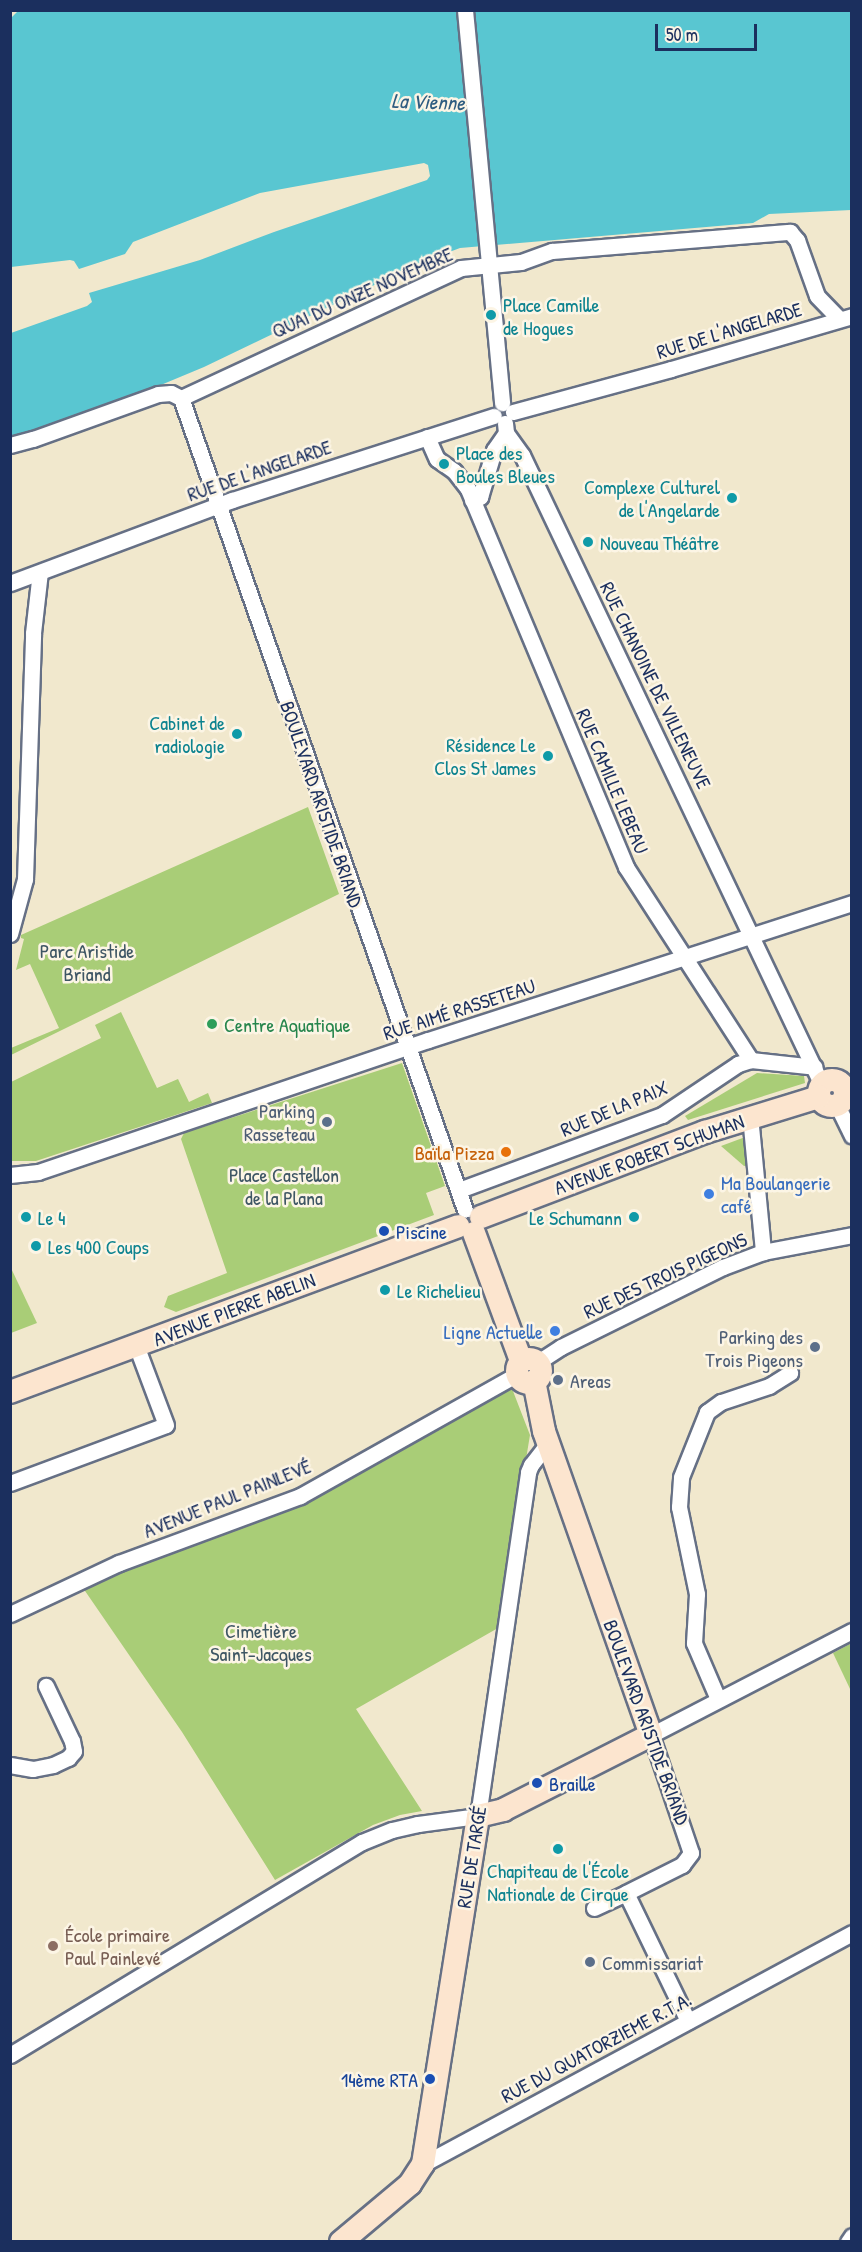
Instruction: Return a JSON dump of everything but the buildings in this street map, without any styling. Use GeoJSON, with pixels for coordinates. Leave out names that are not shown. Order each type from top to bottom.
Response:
{"type":"FeatureCollection","features":[{"type":"Feature","properties":{"kind":"street"},"geometry":{"type":"LineString","coordinates":[[427,437],[437,459],[454,471],[470,494],[480,497],[504,418],[465,10]]}},
{"type":"Feature","properties":{"kind":"street","name":"QUAI DU ONZE NOVEMBRE"},"geometry":{"type":"LineString","coordinates":[[10,445],[33,439],[158,394],[171,393],[181,398],[452,273],[473,266],[521,262],[552,251],[790,232],[797,240],[817,296],[845,317]]}},
{"type":"Feature","properties":{"kind":"street","name":"RUE DE L'ANGELARDE"},"geometry":{"type":"LineString","coordinates":[[10,583],[217,505],[427,437],[504,418],[764,343],[845,317]]}},
{"type":"Feature","properties":{"kind":"street","name":"BOULEVARD ARISTIDE BRIAND"},"geometry":{"type":"LineString","coordinates":[[181,398],[467,1215],[528,1370],[548,1443],[691,1853],[682,1865],[626,1893]]}},
{"type":"Feature","properties":{"kind":"street","name":"RUE CHANOINE DE VILLENEUVE"},"geometry":{"type":"LineString","coordinates":[[504,418],[852,1136]]}},
{"type":"Feature","properties":{"kind":"street","name":"RUE CAMILLE LEBEAU"},"geometry":{"type":"LineString","coordinates":[[470,494],[626,867],[751,1059]]}},
{"type":"Feature","properties":{"kind":"street"},"geometry":{"type":"LineString","coordinates":[[10,934],[25,879],[33,633],[40,573]]}},
{"type":"Feature","properties":{"kind":"street","name":"RUE AIMÉ RASSETEAU"},"geometry":{"type":"LineString","coordinates":[[10,1175],[38,1172],[408,1047],[852,903]]}},
{"type":"Feature","properties":{"kind":"street"},"geometry":{"type":"LineString","coordinates":[[751,1059],[831,1089]]}},
{"type":"Feature","properties":{"kind":"street","name":"RUE DE LA PAIX"},"geometry":{"type":"LineString","coordinates":[[467,1215],[662,1115],[738,1064],[751,1059]]}},
{"type":"Feature","properties":{"kind":"street","name":"AVENUE ROBERT SCHUMAN"},"geometry":{"type":"LineString","coordinates":[[467,1215],[831,1089]]}},
{"type":"Feature","properties":{"kind":"street"},"geometry":{"type":"LineString","coordinates":[[750,1116],[763,1252]]}},
{"type":"Feature","properties":{"kind":"street","name":"AVENUE PIERRE ABELIN"},"geometry":{"type":"LineString","coordinates":[[10,1392],[136,1346],[467,1215]]}},
{"type":"Feature","properties":{"kind":"street","name":"RUE DES TROIS PIGEONS"},"geometry":{"type":"LineString","coordinates":[[528,1370],[561,1347],[723,1267],[763,1252],[852,1235]]}},
{"type":"Feature","properties":{"kind":"street"},"geometry":{"type":"LineString","coordinates":[[10,1482],[166,1425],[136,1346]]}},
{"type":"Feature","properties":{"kind":"street","name":"AVENUE PAUL PAINLEVÉ"},"geometry":{"type":"LineString","coordinates":[[10,1614],[119,1563],[300,1496],[528,1370]]}},
{"type":"Feature","properties":{"kind":"street"},"geometry":{"type":"LineString","coordinates":[[718,1699],[694,1643],[697,1594],[679,1507],[681,1477],[707,1412],[721,1402],[769,1386],[790,1373]]}},
{"type":"Feature","properties":{"kind":"street","name":"RUE DE TARGÉ"},"geometry":{"type":"LineString","coordinates":[[340,2241],[410,2184],[423,2164],[478,1816],[528,1472],[531,1464],[548,1443]]}},
{"type":"Feature","properties":{"kind":"street"},"geometry":{"type":"LineString","coordinates":[[10,2055],[362,1842],[392,1830],[418,1824],[478,1816],[503,1810],[852,1631]]}},
{"type":"Feature","properties":{"kind":"street"},"geometry":{"type":"LineString","coordinates":[[10,1765],[33,1769],[53,1765],[68,1758],[74,1751],[72,1741],[46,1686]]}},
{"type":"Feature","properties":{"kind":"street"},"geometry":{"type":"LineString","coordinates":[[594,1908],[626,1893],[688,2021]]}},
{"type":"Feature","properties":{"kind":"street","name":"RUE DU QUATORZIEME R.T.A."},"geometry":{"type":"LineString","coordinates":[[423,2164],[852,1933]]}},
{"type":"Feature","properties":{"kind":"street"},"geometry":{"type":"LineString","coordinates":[[848,2241],[852,2236]]}},
{"type":"Feature","properties":{"kind":"green space","name":"Parc Aristide Briand"},"geometry":{"type":"Polygon","coordinates":[[[308,807],[339,894],[11,1055],[11,1048],[59,1028],[30,964],[16,970],[24,939],[21,935],[308,807]]]}},
{"type":"Feature","properties":{"kind":"green space"},"geometry":{"type":"Polygon","coordinates":[[[121,1012],[157,1088],[178,1079],[189,1102],[208,1093],[212,1103],[36,1161],[11,1161],[11,1082],[101,1038],[95,1025],[121,1012]]]}},
{"type":"Feature","properties":{"kind":"green space","name":"Place Castellon de la Plana"},"geometry":{"type":"Polygon","coordinates":[[[402,1063],[445,1186],[426,1193],[434,1215],[176,1312],[164,1307],[168,1296],[227,1273],[181,1139],[184,1133],[402,1063]]]}},
{"type":"Feature","properties":{"kind":"green space"},"geometry":{"type":"Polygon","coordinates":[[[757,1073],[804,1076],[805,1083],[688,1120],[685,1116],[757,1073]]]}},
{"type":"Feature","properties":{"kind":"green space"},"geometry":{"type":"Polygon","coordinates":[[[748,1136],[751,1165],[744,1166],[721,1146],[748,1136]]]}},
{"type":"Feature","properties":{"kind":"green space"},"geometry":{"type":"Polygon","coordinates":[[[10,1266],[37,1323],[11,1333],[10,1333],[10,1266]]]}},
{"type":"Feature","properties":{"kind":"green space","name":"Cimetière Saint-Jacques"},"geometry":{"type":"Polygon","coordinates":[[[511,1386],[530,1435],[498,1628],[356,1709],[422,1811],[400,1815],[373,1825],[275,1880],[182,1732],[83,1588],[115,1571],[302,1504],[511,1386]]]}},
{"type":"Feature","properties":{"kind":"green space"},"geometry":{"type":"Polygon","coordinates":[[[850,1644],[852,1647],[851,1691],[833,1653],[850,1644]]]}},
{"type":"Feature","properties":{"kind":"water","name":"La Vienne"},"geometry":{"type":"Polygon","coordinates":[[[18,11],[851,11],[851,210],[769,214],[753,223],[460,248],[420,263],[204,367],[120,402],[11,438],[11,333],[87,306],[92,302],[89,293],[200,260],[274,232],[427,180],[430,176],[428,165],[424,163],[260,193],[133,242],[125,254],[79,269],[74,261],[70,260],[11,267],[10,19],[18,11]]]}},
{"type":"Feature","properties":{"kind":"place","name":"Place Camille de Hogues"},"geometry":{"type":"Point","coordinates":[491,315]}},
{"type":"Feature","properties":{"kind":"place","name":"Place des Boules Bleues"},"geometry":{"type":"Point","coordinates":[444,464]}},
{"type":"Feature","properties":{"kind":"place","name":"Complexe Culturel de l'Angelarde"},"geometry":{"type":"Point","coordinates":[732,498]}},
{"type":"Feature","properties":{"kind":"place","name":"Nouveau Théâtre"},"geometry":{"type":"Point","coordinates":[588,542]}},
{"type":"Feature","properties":{"kind":"place","name":"Cabinet de radiologie"},"geometry":{"type":"Point","coordinates":[237,734]}},
{"type":"Feature","properties":{"kind":"place","name":"Résidence Le Clos St James"},"geometry":{"type":"Point","coordinates":[548,756]}},
{"type":"Feature","properties":{"kind":"place","name":"Centre Aquatique"},"geometry":{"type":"Point","coordinates":[212,1024]}},
{"type":"Feature","properties":{"kind":"place","name":"Parking Rasseteau"},"geometry":{"type":"Point","coordinates":[327,1122]}},
{"type":"Feature","properties":{"kind":"place","name":"Baïla Pizza"},"geometry":{"type":"Point","coordinates":[506,1152]}},
{"type":"Feature","properties":{"kind":"place","name":"Ma Boulangerie café"},"geometry":{"type":"Point","coordinates":[709,1194]}},
{"type":"Feature","properties":{"kind":"place","name":"Le 4"},"geometry":{"type":"Point","coordinates":[26,1217]}},
{"type":"Feature","properties":{"kind":"place","name":"Le Schumann"},"geometry":{"type":"Point","coordinates":[634,1217]}},
{"type":"Feature","properties":{"kind":"place","name":"Piscine"},"geometry":{"type":"Point","coordinates":[384,1231]}},
{"type":"Feature","properties":{"kind":"place","name":"Les 400 Coups"},"geometry":{"type":"Point","coordinates":[36,1246]}},
{"type":"Feature","properties":{"kind":"place","name":"Le Richelieu"},"geometry":{"type":"Point","coordinates":[385,1290]}},
{"type":"Feature","properties":{"kind":"place","name":"Ligne Actuelle"},"geometry":{"type":"Point","coordinates":[555,1331]}},
{"type":"Feature","properties":{"kind":"place","name":"Parking des Trois Pigeons"},"geometry":{"type":"Point","coordinates":[815,1347]}},
{"type":"Feature","properties":{"kind":"place","name":"Areas"},"geometry":{"type":"Point","coordinates":[558,1380]}},
{"type":"Feature","properties":{"kind":"place","name":"Braille"},"geometry":{"type":"Point","coordinates":[537,1783]}},
{"type":"Feature","properties":{"kind":"place","name":"Chapiteau de l'École Nationale de Cirque"},"geometry":{"type":"Point","coordinates":[558,1849]}},
{"type":"Feature","properties":{"kind":"place","name":"École primaire Paul Painlevé"},"geometry":{"type":"Point","coordinates":[53,1946]}},
{"type":"Feature","properties":{"kind":"place","name":"Commissariat"},"geometry":{"type":"Point","coordinates":[590,1962]}},
{"type":"Feature","properties":{"kind":"place","name":"14ème RTA"},"geometry":{"type":"Point","coordinates":[430,2079]}}]}
